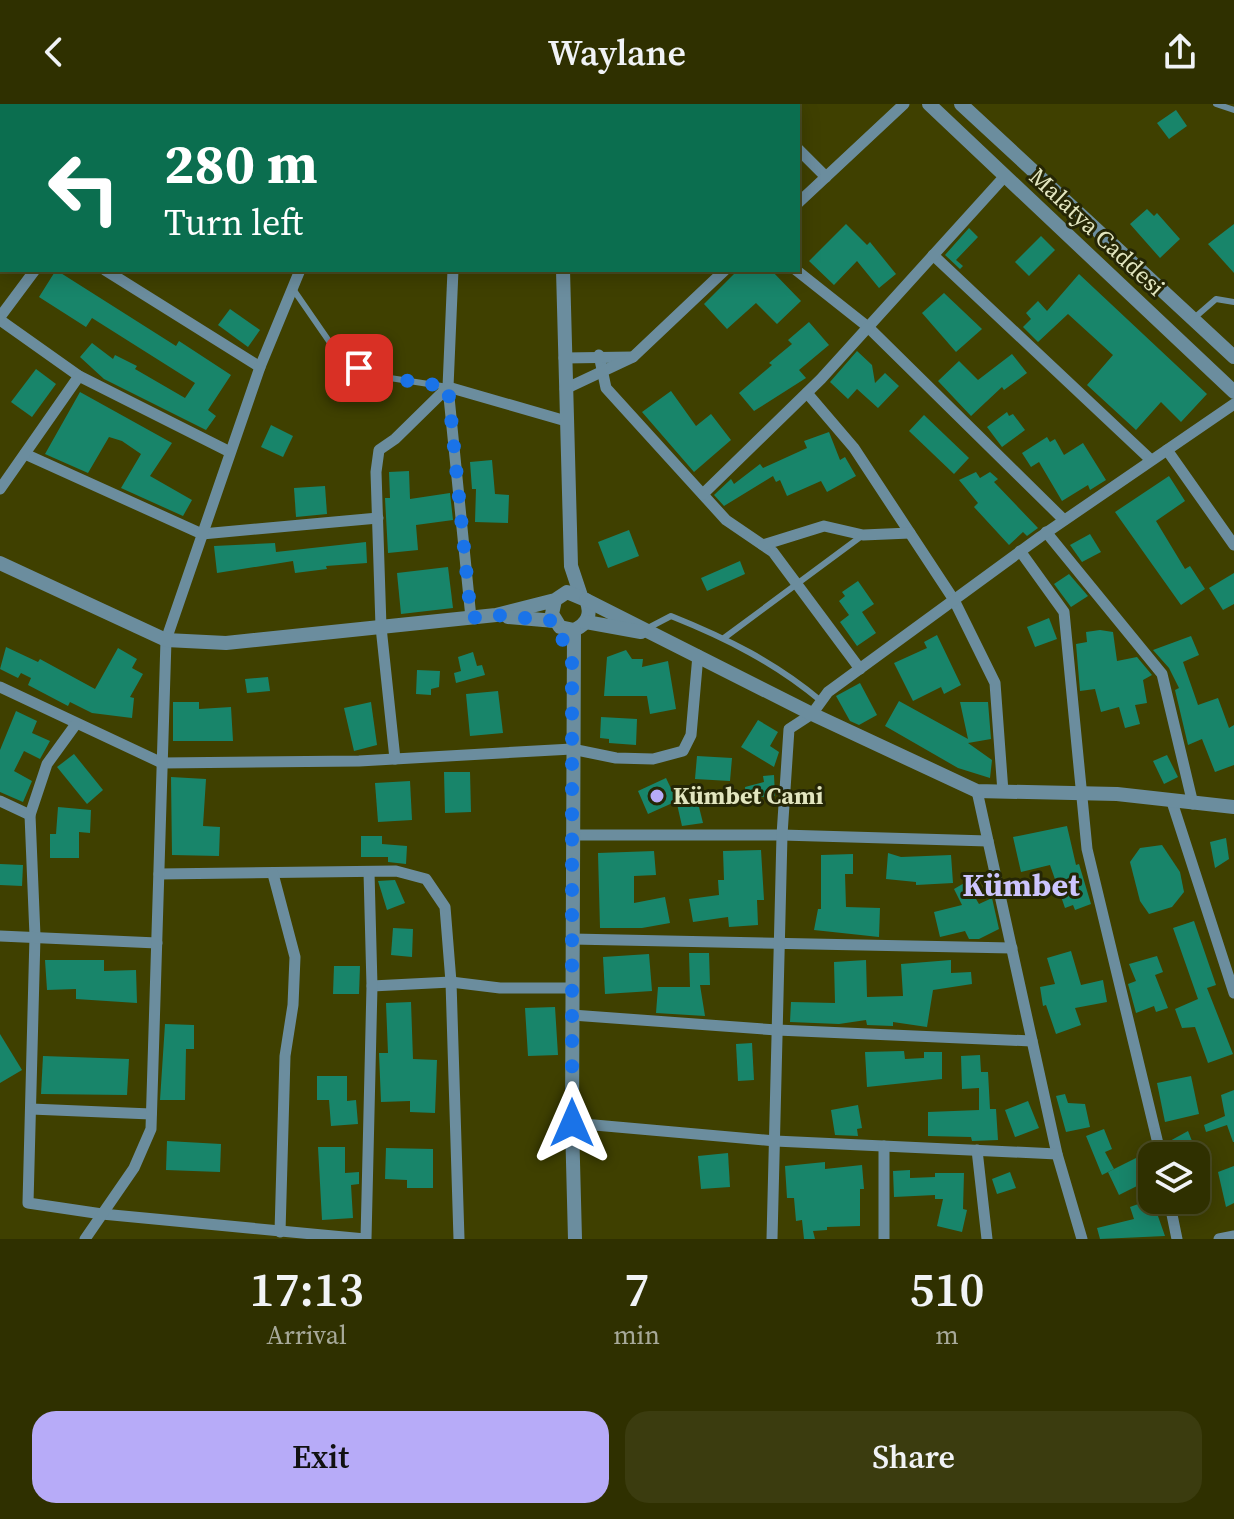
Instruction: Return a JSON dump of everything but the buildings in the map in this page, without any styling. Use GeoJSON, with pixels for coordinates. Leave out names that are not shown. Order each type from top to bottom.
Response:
{"type":"FeatureCollection","features":[{"type":"Feature","properties":{"kind":"street"},"geometry":{"type":"LineString","coordinates":[[800,201],[904,104]]}},
{"type":"Feature","properties":{"kind":"street","name":"Malatya Caddesi"},"geometry":{"type":"LineString","coordinates":[[929,104],[1234,392]]}},
{"type":"Feature","properties":{"kind":"street"},"geometry":{"type":"LineString","coordinates":[[961,104],[1234,357]]}},
{"type":"Feature","properties":{"kind":"street"},"geometry":{"type":"LineString","coordinates":[[800,151],[826,177]]}},
{"type":"Feature","properties":{"kind":"street"},"geometry":{"type":"LineString","coordinates":[[703,494],[807,393],[1005,176]]}},
{"type":"Feature","properties":{"kind":"street"},"geometry":{"type":"LineString","coordinates":[[933,255],[1151,460]]}},
{"type":"Feature","properties":{"kind":"street"},"geometry":{"type":"LineString","coordinates":[[34,272],[0,318],[79,376],[230,452]]}},
{"type":"Feature","properties":{"kind":"street"},"geometry":{"type":"LineString","coordinates":[[108,272],[260,367]]}},
{"type":"Feature","properties":{"kind":"street"},"geometry":{"type":"LineString","coordinates":[[85,1239],[134,1168],[151,1129],[166,640],[260,367],[299,272]]}},
{"type":"Feature","properties":{"kind":"street"},"geometry":{"type":"LineString","coordinates":[[453,272],[448,387],[471,618]]}},
{"type":"Feature","properties":{"kind":"street"},"geometry":{"type":"LineString","coordinates":[[563,272],[571,566],[589,615],[569,625]]}},
{"type":"Feature","properties":{"kind":"street"},"geometry":{"type":"LineString","coordinates":[[565,389],[633,357],[723,272]]}},
{"type":"Feature","properties":{"kind":"street"},"geometry":{"type":"LineString","coordinates":[[799,272],[868,327],[1064,520]]}},
{"type":"Feature","properties":{"kind":"street"},"geometry":{"type":"LineString","coordinates":[[564,358],[599,355],[633,357]]}},
{"type":"Feature","properties":{"kind":"street"},"geometry":{"type":"LineString","coordinates":[[599,355],[606,388],[726,520],[773,552],[860,669]]}},
{"type":"Feature","properties":{"kind":"street"},"geometry":{"type":"LineString","coordinates":[[0,489],[79,376]]}},
{"type":"Feature","properties":{"kind":"street"},"geometry":{"type":"LineString","coordinates":[[448,387],[566,421]]}},
{"type":"Feature","properties":{"kind":"street"},"geometry":{"type":"LineString","coordinates":[[395,759],[381,627],[379,450],[395,439],[448,387]]}},
{"type":"Feature","properties":{"kind":"street"},"geometry":{"type":"LineString","coordinates":[[807,393],[854,448],[954,600],[995,683],[1003,792]]}},
{"type":"Feature","properties":{"kind":"street"},"geometry":{"type":"LineString","coordinates":[[772,1239],[782,835],[789,729],[812,714],[821,701],[860,669],[1046,532],[1234,404]]}},
{"type":"Feature","properties":{"kind":"street"},"geometry":{"type":"LineString","coordinates":[[1167,450],[1234,545]]}},
{"type":"Feature","properties":{"kind":"street"},"geometry":{"type":"LineString","coordinates":[[25,454],[202,534],[378,518]]}},
{"type":"Feature","properties":{"kind":"street"},"geometry":{"type":"LineString","coordinates":[[1224,531],[1234,521]]}},
{"type":"Feature","properties":{"kind":"street"},"geometry":{"type":"LineString","coordinates":[[763,545],[824,526],[863,535],[910,533]]}},
{"type":"Feature","properties":{"kind":"street"},"geometry":{"type":"LineString","coordinates":[[1046,532],[1162,674],[1193,804]]}},
{"type":"Feature","properties":{"kind":"street"},"geometry":{"type":"LineString","coordinates":[[1020,551],[1064,612],[1087,849],[1158,1142]]}},
{"type":"Feature","properties":{"kind":"street"},"geometry":{"type":"LineString","coordinates":[[0,563],[166,640],[226,643],[471,618],[496,615],[574,593],[812,714],[977,791],[1081,794],[1234,807]]}},
{"type":"Feature","properties":{"kind":"street"},"geometry":{"type":"LineString","coordinates":[[571,566],[552,607],[569,625],[572,663],[575,1239]]}},
{"type":"Feature","properties":{"kind":"street"},"geometry":{"type":"LineString","coordinates":[[496,615],[661,635]]}},
{"type":"Feature","properties":{"kind":"street"},"geometry":{"type":"LineString","coordinates":[[0,687],[162,763],[395,759],[572,749],[616,758],[641,759],[673,756],[683,751],[691,735],[698,655]]}},
{"type":"Feature","properties":{"kind":"street"},"geometry":{"type":"LineString","coordinates":[[76,724],[47,764],[30,815],[35,936],[28,1203],[252,1234],[280,1232],[366,1239],[372,986],[369,872]]}},
{"type":"Feature","properties":{"kind":"street"},"geometry":{"type":"LineString","coordinates":[[977,791],[1057,1154],[1082,1239]]}},
{"type":"Feature","properties":{"kind":"street"},"geometry":{"type":"LineString","coordinates":[[0,801],[30,815]]}},
{"type":"Feature","properties":{"kind":"street"},"geometry":{"type":"LineString","coordinates":[[1172,802],[1234,992]]}},
{"type":"Feature","properties":{"kind":"street"},"geometry":{"type":"LineString","coordinates":[[572,835],[782,835],[988,841]]}},
{"type":"Feature","properties":{"kind":"street"},"geometry":{"type":"LineString","coordinates":[[159,874],[396,871],[426,879],[445,907],[451,982],[459,1239]]}},
{"type":"Feature","properties":{"kind":"street"},"geometry":{"type":"LineString","coordinates":[[273,874],[295,957],[293,1005],[285,1056],[280,1232]]}},
{"type":"Feature","properties":{"kind":"street"},"geometry":{"type":"LineString","coordinates":[[0,936],[157,943]]}},
{"type":"Feature","properties":{"kind":"street"},"geometry":{"type":"LineString","coordinates":[[572,939],[1012,948]]}},
{"type":"Feature","properties":{"kind":"street"},"geometry":{"type":"LineString","coordinates":[[372,986],[451,982],[500,988],[572,988]]}},
{"type":"Feature","properties":{"kind":"street"},"geometry":{"type":"LineString","coordinates":[[572,1015],[777,1030],[1032,1041]]}},
{"type":"Feature","properties":{"kind":"street"},"geometry":{"type":"LineString","coordinates":[[31,1109],[151,1114]]}},
{"type":"Feature","properties":{"kind":"street"},"geometry":{"type":"LineString","coordinates":[[572,1123],[775,1141],[1057,1154]]}},
{"type":"Feature","properties":{"kind":"street"},"geometry":{"type":"LineString","coordinates":[[884,1146],[884,1239]]}},
{"type":"Feature","properties":{"kind":"street"},"geometry":{"type":"LineString","coordinates":[[977,1150],[987,1239]]}},
{"type":"Feature","properties":{"kind":"street"},"geometry":{"type":"LineString","coordinates":[[1172,1214],[1177,1239]]}},
{"type":"Feature","properties":{"kind":"street"},"geometry":{"type":"LineString","coordinates":[[1219,1239],[1234,1236]]}},
{"type":"Feature","properties":{"kind":"lane"},"geometry":{"type":"LineString","coordinates":[[1216,104],[1234,110]]}},
{"type":"Feature","properties":{"kind":"lane"},"geometry":{"type":"LineString","coordinates":[[293,288],[342,360],[377,376],[448,387]]}},
{"type":"Feature","properties":{"kind":"lane"},"geometry":{"type":"LineString","coordinates":[[1193,319],[1216,299],[1234,302]]}},
{"type":"Feature","properties":{"kind":"lane"},"geometry":{"type":"LineString","coordinates":[[724,638],[863,535]]}},
{"type":"Feature","properties":{"kind":"lane"},"geometry":{"type":"LineString","coordinates":[[646,628],[671,616],[724,638],[787,672],[821,701]]}},
{"type":"Feature","properties":{"kind":"place","name":"Kümbet Cami"},"geometry":{"type":"Point","coordinates":[657,796]}},
{"type":"Feature","properties":{"kind":"district","name":"Kümbet"},"geometry":{"type":"Point","coordinates":[1021,885]}},
{"type":"Feature","properties":{"kind":"route"},"geometry":{"type":"LineString","coordinates":[[359,368],[377,376],[448,387],[471,618],[496,615],[555,621],[572,663],[572,1123]]}}]}
